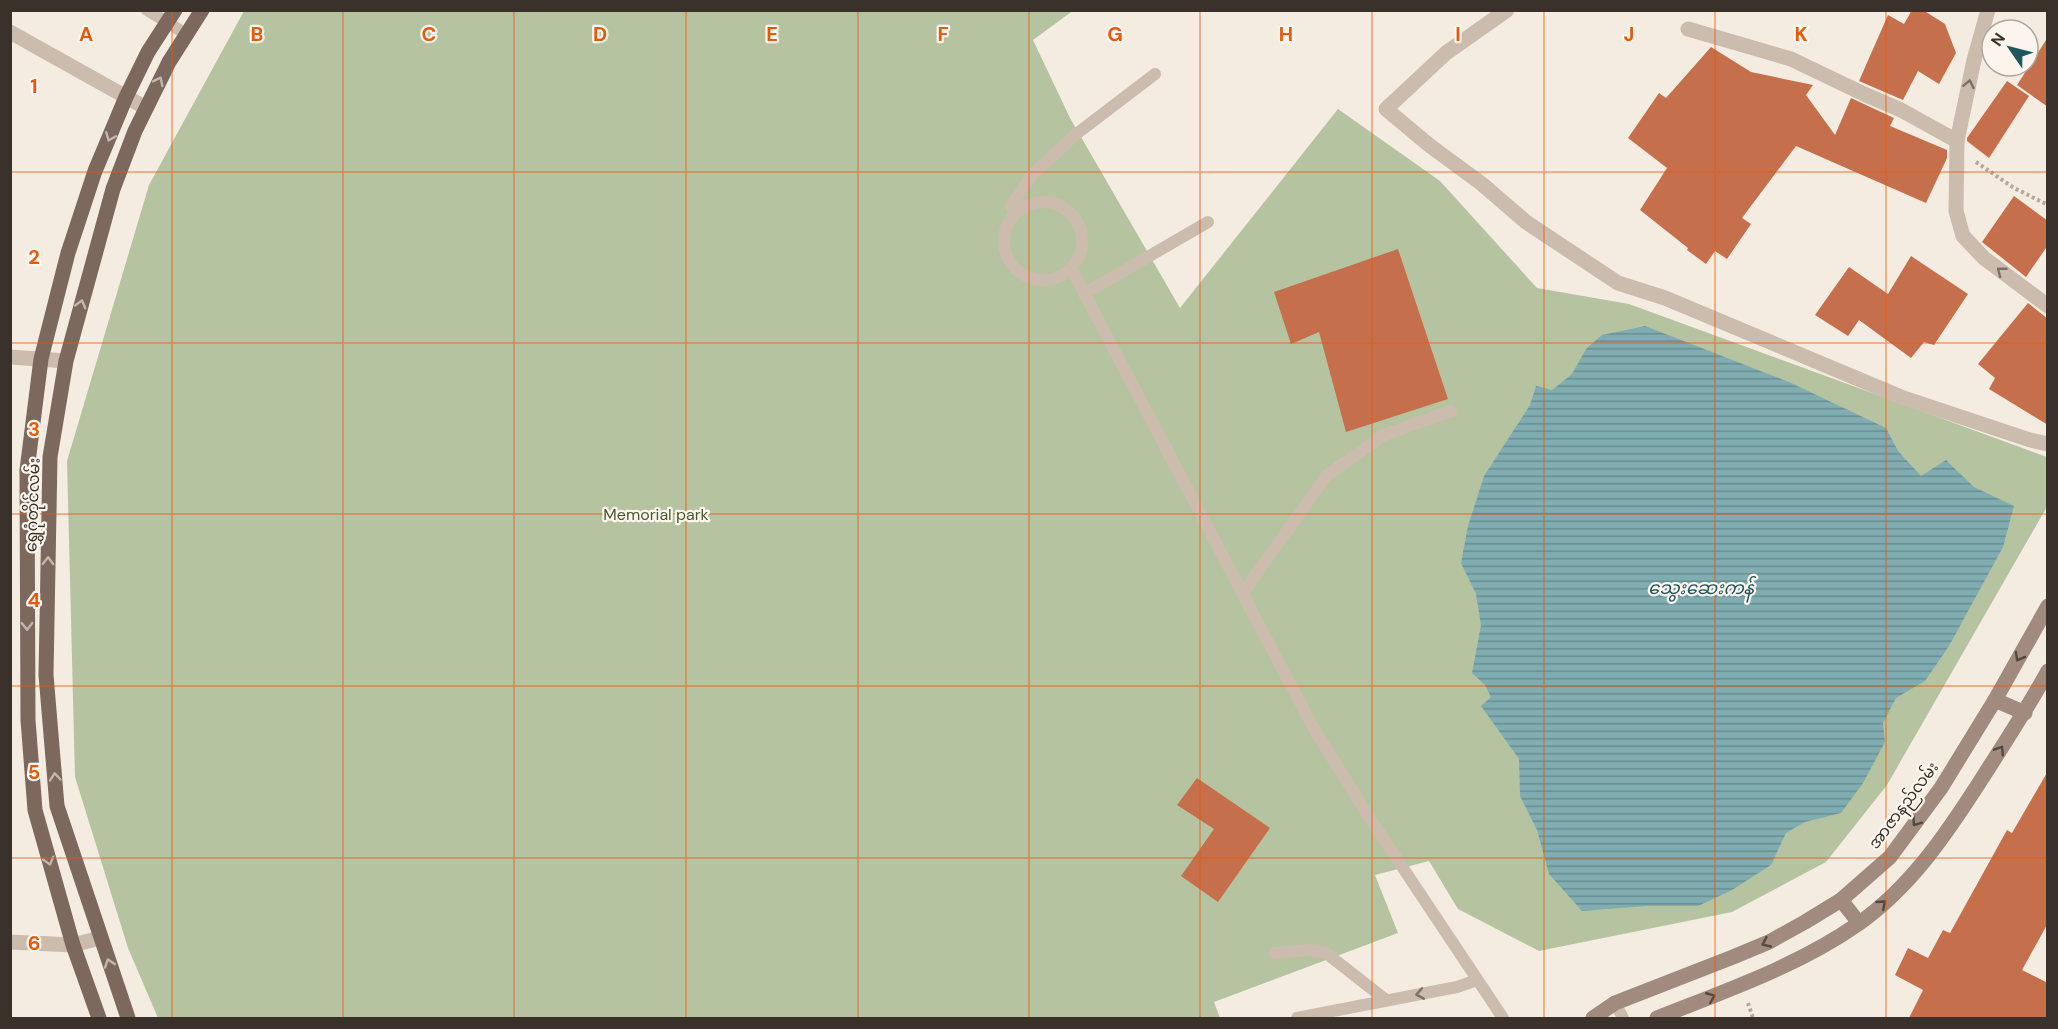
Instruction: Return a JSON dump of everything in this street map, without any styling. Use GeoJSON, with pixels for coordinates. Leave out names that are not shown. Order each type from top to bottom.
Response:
{"type":"FeatureCollection","features":[{"type":"Feature","properties":{"kind":"main road","name":"ရွှေဂုံတိုင်လမ်း"},"geometry":{"type":"LineString","coordinates":[[128,1018],[57,806],[46,675],[50,457],[66,361],[113,189],[146,108],[169,62],[202,10]]}},
{"type":"Feature","properties":{"kind":"main road","name":"ရွှေဂုံတိုင်လမ်း"},"geometry":{"type":"LineString","coordinates":[[99,1018],[73,945],[35,810],[28,720],[27,471],[41,359],[75,233],[95,171],[126,98],[170,16]]}},
{"type":"Feature","properties":{"kind":"main road","name":"အာဇာနည်လမ်း"},"geometry":{"type":"LineString","coordinates":[[1593,1018],[1615,1003],[1769,942],[1841,900],[1890,857],[1941,788],[1995,700],[2048,606]]}},
{"type":"Feature","properties":{"kind":"main road"},"geometry":{"type":"LineString","coordinates":[[1657,1018],[1806,955],[1859,923],[1909,880],[1947,832],[2025,713],[2048,671]]}},
{"type":"Feature","properties":{"kind":"main road"},"geometry":{"type":"LineString","coordinates":[[1995,700],[2025,713]]}},
{"type":"Feature","properties":{"kind":"main road"},"geometry":{"type":"LineString","coordinates":[[1841,900],[1859,923]]}},
{"type":"Feature","properties":{"kind":"street"},"geometry":{"type":"LineString","coordinates":[[1507,10],[1446,53],[1386,109],[1429,146],[1482,184],[1526,222],[1618,283],[1665,298],[1900,397],[2048,444]]}},
{"type":"Feature","properties":{"kind":"street"},"geometry":{"type":"LineString","coordinates":[[1988,10],[1974,60],[1957,141],[1956,211],[1963,236],[1984,258],[2048,306]]}},
{"type":"Feature","properties":{"kind":"street"},"geometry":{"type":"LineString","coordinates":[[1688,29],[1791,59],[1901,110],[1957,141]]}},
{"type":"Feature","properties":{"kind":"street"},"geometry":{"type":"LineString","coordinates":[[10,32],[146,108]]}},
{"type":"Feature","properties":{"kind":"street"},"geometry":{"type":"LineString","coordinates":[[10,357],[66,361]]}},
{"type":"Feature","properties":{"kind":"street"},"geometry":{"type":"LineString","coordinates":[[10,942],[73,945],[100,938]]}},
{"type":"Feature","properties":{"kind":"lane"},"geometry":{"type":"LineString","coordinates":[[147,10],[170,16],[186,34]]}},
{"type":"Feature","properties":{"kind":"lane"},"geometry":{"type":"LineString","coordinates":[[1015,214],[1011,206],[1030,177],[1075,135],[1155,74]]}},
{"type":"Feature","properties":{"kind":"lane"},"geometry":{"type":"LineString","coordinates":[[1042,202],[1060,206],[1070,213],[1078,222],[1082,234],[1082,246],[1071,268],[1055,278],[1038,280],[1016,269],[1008,260],[1004,248],[1004,236],[1015,214],[1025,206],[1042,202]]}},
{"type":"Feature","properties":{"kind":"lane"},"geometry":{"type":"LineString","coordinates":[[1084,294],[1208,222]]}},
{"type":"Feature","properties":{"kind":"lane"},"geometry":{"type":"LineString","coordinates":[[1071,268],[1314,729],[1477,980],[1498,1017]]}},
{"type":"Feature","properties":{"kind":"lane"},"geometry":{"type":"LineString","coordinates":[[1242,594],[1327,475],[1384,435],[1451,411]]}},
{"type":"Feature","properties":{"kind":"lane"},"geometry":{"type":"LineString","coordinates":[[1275,953],[1309,950],[1326,953],[1386,1000]]}},
{"type":"Feature","properties":{"kind":"lane"},"geometry":{"type":"LineString","coordinates":[[1297,1018],[1457,987],[1477,980]]}},
{"type":"Feature","properties":{"kind":"lane"},"geometry":{"type":"LineString","coordinates":[[1615,1003],[1623,1018]]}},
{"type":"Feature","properties":{"kind":"path"},"geometry":{"type":"LineString","coordinates":[[1957,141],[1971,158],[2014,188],[2048,205]]}},
{"type":"Feature","properties":{"kind":"green space","name":"Memorial park"},"geometry":{"type":"Polygon","coordinates":[[[1074,10],[1033,40],[1070,118],[1180,308],[1338,109],[1440,181],[1537,288],[1629,304],[2047,457],[2048,505],[1887,785],[1826,862],[1732,912],[1539,951],[1458,909],[1429,861],[1375,875],[1398,933],[1214,1002],[1220,1018],[158,1018],[128,948],[75,777],[67,461],[149,185],[244,11],[1074,10]]]}},
{"type":"Feature","properties":{"kind":"water","name":"သွေးဆေးကန်"},"geometry":{"type":"Polygon","coordinates":[[[1645,326],[1789,382],[1886,428],[1898,451],[1921,476],[1946,460],[1974,487],[2014,506],[2003,547],[1949,646],[1925,681],[1896,698],[1883,723],[1885,742],[1863,783],[1841,813],[1805,822],[1786,833],[1771,865],[1732,890],[1698,906],[1647,906],[1582,911],[1549,874],[1537,830],[1520,796],[1519,759],[1481,706],[1491,697],[1485,685],[1472,673],[1481,625],[1476,594],[1461,563],[1468,526],[1484,476],[1530,405],[1536,386],[1552,390],[1572,374],[1586,349],[1602,335],[1645,326]]]}},
{"type":"Feature","properties":{"kind":"building"},"geometry":{"type":"Polygon","coordinates":[[[1912,10],[1923,10],[1945,24],[1956,53],[1939,84],[1918,71],[1903,100],[1859,81],[1888,15],[1904,24],[1912,10]]]}},
{"type":"Feature","properties":{"kind":"building"},"geometry":{"type":"Polygon","coordinates":[[[2048,37],[2048,107],[2017,85],[2022,78],[2040,78],[2040,49],[2048,37]]]}},
{"type":"Feature","properties":{"kind":"building"},"geometry":{"type":"Polygon","coordinates":[[[1711,47],[1751,72],[1813,85],[1806,95],[1835,135],[1851,98],[1894,118],[1890,126],[1947,150],[1947,158],[1926,203],[1796,146],[1742,218],[1751,224],[1727,259],[1715,251],[1706,264],[1640,210],[1667,168],[1628,138],[1659,93],[1666,98],[1711,47]]]}},
{"type":"Feature","properties":{"kind":"building"},"geometry":{"type":"Polygon","coordinates":[[[2007,81],[2029,96],[1989,158],[1967,141],[1967,138],[2007,81]]]}},
{"type":"Feature","properties":{"kind":"building"},"geometry":{"type":"Polygon","coordinates":[[[2014,196],[2048,221],[2048,245],[2026,277],[1982,242],[2014,196]]]}},
{"type":"Feature","properties":{"kind":"building"},"geometry":{"type":"Polygon","coordinates":[[[1398,249],[1448,399],[1346,432],[1319,332],[1291,344],[1274,292],[1398,249]]]}},
{"type":"Feature","properties":{"kind":"building"},"geometry":{"type":"Polygon","coordinates":[[[1911,256],[1968,294],[1934,345],[1924,342],[1911,358],[1859,320],[1848,336],[1815,315],[1849,267],[1888,294],[1911,256]]]}},
{"type":"Feature","properties":{"kind":"building"},"geometry":{"type":"Polygon","coordinates":[[[2028,303],[2048,319],[2048,425],[1989,389],[1995,378],[1978,364],[2028,303]]]}},
{"type":"Feature","properties":{"kind":"building"},"geometry":{"type":"Polygon","coordinates":[[[2048,771],[2048,923],[2022,970],[2048,983],[2048,1018],[1909,1018],[1923,990],[1895,975],[1908,948],[1928,958],[1943,930],[1950,933],[2007,830],[2012,833],[2048,771]]]}},
{"type":"Feature","properties":{"kind":"building"},"geometry":{"type":"Polygon","coordinates":[[[1197,778],[1270,828],[1218,902],[1181,876],[1214,829],[1177,805],[1197,778]]]}}]}
